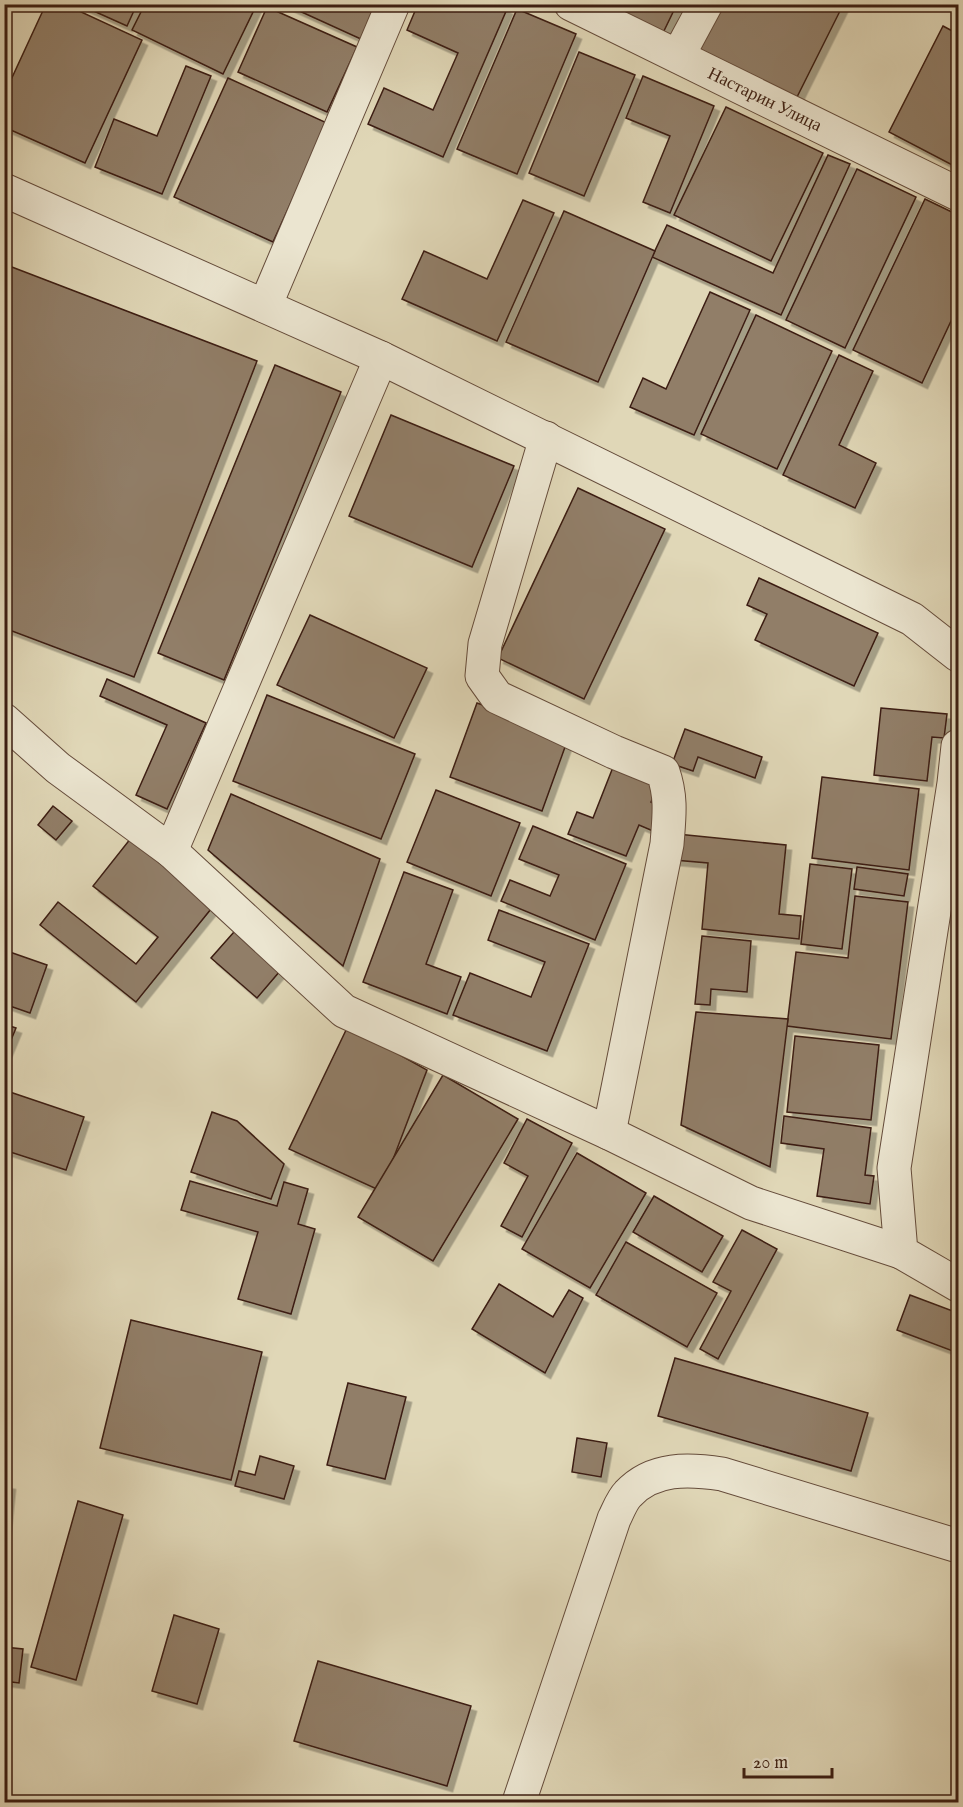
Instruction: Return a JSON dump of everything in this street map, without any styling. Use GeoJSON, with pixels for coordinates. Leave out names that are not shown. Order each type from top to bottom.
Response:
{"type":"FeatureCollection","features":[{"type":"Feature","properties":{"kind":"street"},"geometry":{"type":"LineString","coordinates":[[265,306],[393,4]]}},
{"type":"Feature","properties":{"kind":"street","name":"Настарин Улица"},"geometry":{"type":"LineString","coordinates":[[571,4],[958,194]]}},
{"type":"Feature","properties":{"kind":"street"},"geometry":{"type":"LineString","coordinates":[[678,56],[706,4]]}},
{"type":"Feature","properties":{"kind":"street"},"geometry":{"type":"LineString","coordinates":[[4,190],[381,358],[546,438],[912,619],[958,655]]}},
{"type":"Feature","properties":{"kind":"street"},"geometry":{"type":"LineString","coordinates":[[171,851],[381,358]]}},
{"type":"Feature","properties":{"kind":"street"},"geometry":{"type":"LineString","coordinates":[[546,438],[485,644],[482,676],[497,698],[663,772],[669,789],[667,844],[609,1133]]}},
{"type":"Feature","properties":{"kind":"street"},"geometry":{"type":"LineString","coordinates":[[4,720],[58,768],[171,851],[344,1011],[609,1133],[751,1203],[901,1252],[958,1285]]}},
{"type":"Feature","properties":{"kind":"street"},"geometry":{"type":"LineString","coordinates":[[901,1252],[894,1168],[958,746]]}},
{"type":"Feature","properties":{"kind":"street"},"geometry":{"type":"LineString","coordinates":[[519,1803],[614,1519],[626,1495],[644,1479],[668,1472],[691,1469],[722,1474],[958,1546]]}},
{"type":"Feature","properties":{"kind":"building"},"geometry":{"type":"Polygon","coordinates":[[[46,4],[64,4],[142,40],[85,163],[4,127],[4,95],[46,4]]]}},
{"type":"Feature","properties":{"kind":"building"},"geometry":{"type":"Polygon","coordinates":[[[78,4],[137,4],[127,26],[78,4]]]}},
{"type":"Feature","properties":{"kind":"building"},"geometry":{"type":"Polygon","coordinates":[[[145,4],[257,4],[223,74],[132,30],[145,4]]]}},
{"type":"Feature","properties":{"kind":"building"},"geometry":{"type":"Polygon","coordinates":[[[284,4],[380,4],[363,40],[284,4]]]}},
{"type":"Feature","properties":{"kind":"building"},"geometry":{"type":"Polygon","coordinates":[[[418,4],[498,4],[507,9],[443,157],[368,124],[384,88],[433,110],[458,53],[407,30],[418,4]]]}},
{"type":"Feature","properties":{"kind":"building"},"geometry":{"type":"Polygon","coordinates":[[[589,4],[677,4],[660,39],[589,4]]]}},
{"type":"Feature","properties":{"kind":"building"},"geometry":{"type":"Polygon","coordinates":[[[722,4],[843,5],[796,99],[699,51],[722,4]]]}},
{"type":"Feature","properties":{"kind":"building"},"geometry":{"type":"Polygon","coordinates":[[[267,7],[357,47],[327,112],[238,72],[267,7]]]}},
{"type":"Feature","properties":{"kind":"building"},"geometry":{"type":"Polygon","coordinates":[[[517,9],[576,34],[517,174],[457,149],[517,9]]]}},
{"type":"Feature","properties":{"kind":"building"},"geometry":{"type":"Polygon","coordinates":[[[943,26],[958,34],[958,168],[889,132],[943,26]]]}},
{"type":"Feature","properties":{"kind":"building"},"geometry":{"type":"Polygon","coordinates":[[[579,52],[635,75],[584,196],[529,173],[579,52]]]}},
{"type":"Feature","properties":{"kind":"building"},"geometry":{"type":"Polygon","coordinates":[[[186,66],[211,76],[162,194],[95,167],[114,119],[157,136],[186,66]]]}},
{"type":"Feature","properties":{"kind":"building"},"geometry":{"type":"Polygon","coordinates":[[[643,76],[714,106],[670,213],[643,202],[670,136],[626,118],[643,76]]]}},
{"type":"Feature","properties":{"kind":"building"},"geometry":{"type":"Polygon","coordinates":[[[228,78],[327,123],[273,242],[174,197],[228,78]]]}},
{"type":"Feature","properties":{"kind":"building"},"geometry":{"type":"Polygon","coordinates":[[[726,107],[823,153],[771,261],[674,215],[726,107]]]}},
{"type":"Feature","properties":{"kind":"building"},"geometry":{"type":"Polygon","coordinates":[[[828,155],[850,164],[781,315],[652,257],[667,225],[773,273],[828,155]]]}},
{"type":"Feature","properties":{"kind":"building"},"geometry":{"type":"Polygon","coordinates":[[[857,169],[916,197],[845,348],[786,320],[857,169]]]}},
{"type":"Feature","properties":{"kind":"building"},"geometry":{"type":"Polygon","coordinates":[[[925,199],[958,215],[958,306],[922,383],[853,350],[925,199]]]}},
{"type":"Feature","properties":{"kind":"building"},"geometry":{"type":"Polygon","coordinates":[[[523,200],[554,213],[497,341],[402,299],[424,251],[487,279],[523,200]]]}},
{"type":"Feature","properties":{"kind":"building"},"geometry":{"type":"Polygon","coordinates":[[[564,211],[655,251],[598,382],[506,342],[564,211]]]}},
{"type":"Feature","properties":{"kind":"building"},"geometry":{"type":"Polygon","coordinates":[[[4,264],[257,361],[134,677],[4,628],[4,264]]]}},
{"type":"Feature","properties":{"kind":"building"},"geometry":{"type":"Polygon","coordinates":[[[710,292],[750,310],[694,435],[630,407],[643,378],[666,389],[710,292]]]}},
{"type":"Feature","properties":{"kind":"building"},"geometry":{"type":"Polygon","coordinates":[[[756,315],[832,351],[777,469],[701,434],[756,315]]]}},
{"type":"Feature","properties":{"kind":"building"},"geometry":{"type":"Polygon","coordinates":[[[839,355],[873,371],[839,445],[876,463],[855,508],[783,475],[839,355]]]}},
{"type":"Feature","properties":{"kind":"building"},"geometry":{"type":"Polygon","coordinates":[[[275,365],[341,392],[224,680],[158,653],[275,365]]]}},
{"type":"Feature","properties":{"kind":"building"},"geometry":{"type":"Polygon","coordinates":[[[391,415],[514,466],[472,567],[349,516],[391,415]]]}},
{"type":"Feature","properties":{"kind":"building"},"geometry":{"type":"Polygon","coordinates":[[[578,488],[665,529],[584,699],[498,658],[578,488]]]}},
{"type":"Feature","properties":{"kind":"building"},"geometry":{"type":"Polygon","coordinates":[[[759,578],[878,633],[854,686],[755,640],[767,614],[747,605],[759,578]]]}},
{"type":"Feature","properties":{"kind":"building"},"geometry":{"type":"Polygon","coordinates":[[[310,615],[427,668],[394,738],[277,685],[310,615]]]}},
{"type":"Feature","properties":{"kind":"building"},"geometry":{"type":"Polygon","coordinates":[[[107,679],[206,723],[167,809],[136,795],[167,725],[100,696],[107,679]]]}},
{"type":"Feature","properties":{"kind":"building"},"geometry":{"type":"Polygon","coordinates":[[[267,695],[415,754],[381,839],[233,781],[267,695]]]}},
{"type":"Feature","properties":{"kind":"building"},"geometry":{"type":"Polygon","coordinates":[[[477,703],[569,736],[542,811],[450,777],[477,703]]]}},
{"type":"Feature","properties":{"kind":"building"},"geometry":{"type":"Polygon","coordinates":[[[881,708],[947,714],[944,738],[932,737],[927,781],[874,775],[881,708]]]}},
{"type":"Feature","properties":{"kind":"building"},"geometry":{"type":"Polygon","coordinates":[[[685,729],[762,757],[755,778],[698,757],[693,771],[672,764],[685,729]]]}},
{"type":"Feature","properties":{"kind":"building"},"geometry":{"type":"Polygon","coordinates":[[[617,757],[662,775],[651,802],[662,807],[653,831],[639,825],[626,856],[568,834],[577,812],[593,818],[617,757]]]}},
{"type":"Feature","properties":{"kind":"building"},"geometry":{"type":"Polygon","coordinates":[[[822,777],[919,789],[909,870],[812,858],[822,777]]]}},
{"type":"Feature","properties":{"kind":"building"},"geometry":{"type":"Polygon","coordinates":[[[436,790],[520,823],[491,896],[407,862],[436,790]]]}},
{"type":"Feature","properties":{"kind":"building"},"geometry":{"type":"Polygon","coordinates":[[[231,794],[380,859],[343,966],[208,850],[231,794]]]}},
{"type":"Feature","properties":{"kind":"building"},"geometry":{"type":"Polygon","coordinates":[[[53,806],[72,821],[56,840],[38,825],[53,806]]]}},
{"type":"Feature","properties":{"kind":"building"},"geometry":{"type":"Polygon","coordinates":[[[533,826],[626,864],[595,940],[501,901],[510,880],[550,896],[559,875],[519,859],[533,826]]]}},
{"type":"Feature","properties":{"kind":"building"},"geometry":{"type":"Polygon","coordinates":[[[677,834],[786,845],[779,914],[801,916],[799,939],[702,929],[708,863],[674,860],[677,834]]]}},
{"type":"Feature","properties":{"kind":"building"},"geometry":{"type":"Polygon","coordinates":[[[131,838],[215,904],[136,1002],[40,925],[58,902],[136,964],[158,937],[93,886],[131,838]]]}},
{"type":"Feature","properties":{"kind":"building"},"geometry":{"type":"Polygon","coordinates":[[[810,864],[852,869],[842,949],[801,944],[810,864]]]}},
{"type":"Feature","properties":{"kind":"building"},"geometry":{"type":"Polygon","coordinates":[[[857,867],[908,874],[904,896],[854,889],[857,867]]]}},
{"type":"Feature","properties":{"kind":"building"},"geometry":{"type":"Polygon","coordinates":[[[404,872],[453,890],[426,964],[461,977],[447,1014],[363,982],[404,872]]]}},
{"type":"Feature","properties":{"kind":"building"},"geometry":{"type":"Polygon","coordinates":[[[855,896],[908,902],[891,1039],[787,1026],[796,952],[848,958],[855,896]]]}},
{"type":"Feature","properties":{"kind":"building"},"geometry":{"type":"Polygon","coordinates":[[[499,910],[589,944],[547,1051],[453,1015],[470,973],[531,997],[545,962],[488,940],[499,910]]]}},
{"type":"Feature","properties":{"kind":"building"},"geometry":{"type":"Polygon","coordinates":[[[241,924],[286,964],[257,998],[211,958],[241,924]]]}},
{"type":"Feature","properties":{"kind":"building"},"geometry":{"type":"Polygon","coordinates":[[[702,936],[751,941],[747,992],[711,989],[710,1005],[695,1004],[702,936]]]}},
{"type":"Feature","properties":{"kind":"building"},"geometry":{"type":"Polygon","coordinates":[[[4,950],[47,965],[30,1013],[4,1004],[4,950]]]}},
{"type":"Feature","properties":{"kind":"building"},"geometry":{"type":"Polygon","coordinates":[[[696,1012],[788,1019],[770,1167],[681,1125],[696,1012]]]}},
{"type":"Feature","properties":{"kind":"building"},"geometry":{"type":"Polygon","coordinates":[[[4,1024],[16,1028],[4,1057],[4,1024]]]}},
{"type":"Feature","properties":{"kind":"building"},"geometry":{"type":"Polygon","coordinates":[[[348,1026],[427,1070],[381,1191],[289,1149],[348,1026]]]}},
{"type":"Feature","properties":{"kind":"building"},"geometry":{"type":"Polygon","coordinates":[[[795,1036],[879,1045],[871,1120],[787,1112],[795,1036]]]}},
{"type":"Feature","properties":{"kind":"building"},"geometry":{"type":"Polygon","coordinates":[[[443,1075],[518,1119],[433,1261],[358,1217],[443,1075]]]}},
{"type":"Feature","properties":{"kind":"building"},"geometry":{"type":"Polygon","coordinates":[[[4,1090],[84,1117],[66,1170],[4,1150],[4,1090]]]}},
{"type":"Feature","properties":{"kind":"building"},"geometry":{"type":"Polygon","coordinates":[[[212,1112],[237,1121],[284,1164],[271,1199],[191,1172],[212,1112]]]}},
{"type":"Feature","properties":{"kind":"building"},"geometry":{"type":"Polygon","coordinates":[[[784,1116],[871,1128],[865,1175],[874,1176],[870,1204],[817,1196],[824,1149],[781,1143],[784,1116]]]}},
{"type":"Feature","properties":{"kind":"building"},"geometry":{"type":"Polygon","coordinates":[[[527,1119],[572,1143],[522,1237],[501,1226],[528,1176],[504,1163],[527,1119]]]}},
{"type":"Feature","properties":{"kind":"building"},"geometry":{"type":"Polygon","coordinates":[[[577,1153],[646,1193],[590,1288],[522,1249],[577,1153]]]}},
{"type":"Feature","properties":{"kind":"building"},"geometry":{"type":"Polygon","coordinates":[[[190,1181],[277,1206],[284,1182],[308,1189],[298,1224],[315,1229],[291,1314],[238,1299],[258,1232],[181,1210],[190,1181]]]}},
{"type":"Feature","properties":{"kind":"building"},"geometry":{"type":"Polygon","coordinates":[[[654,1196],[723,1236],[702,1272],[633,1232],[654,1196]]]}},
{"type":"Feature","properties":{"kind":"building"},"geometry":{"type":"Polygon","coordinates":[[[742,1230],[777,1249],[718,1359],[700,1349],[731,1291],[713,1282],[742,1230]]]}},
{"type":"Feature","properties":{"kind":"building"},"geometry":{"type":"Polygon","coordinates":[[[626,1242],[717,1293],[687,1347],[596,1295],[626,1242]]]}},
{"type":"Feature","properties":{"kind":"building"},"geometry":{"type":"Polygon","coordinates":[[[499,1284],[553,1317],[569,1290],[583,1298],[545,1373],[472,1329],[499,1284]]]}},
{"type":"Feature","properties":{"kind":"building"},"geometry":{"type":"Polygon","coordinates":[[[910,1295],[958,1313],[958,1353],[897,1330],[910,1295]]]}},
{"type":"Feature","properties":{"kind":"building"},"geometry":{"type":"Polygon","coordinates":[[[131,1320],[262,1352],[231,1480],[100,1448],[131,1320]]]}},
{"type":"Feature","properties":{"kind":"building"},"geometry":{"type":"Polygon","coordinates":[[[675,1358],[868,1413],[851,1471],[658,1416],[675,1358]]]}},
{"type":"Feature","properties":{"kind":"building"},"geometry":{"type":"Polygon","coordinates":[[[348,1383],[406,1397],[385,1479],[327,1465],[348,1383]]]}},
{"type":"Feature","properties":{"kind":"building"},"geometry":{"type":"Polygon","coordinates":[[[577,1438],[607,1443],[601,1477],[572,1472],[577,1438]]]}},
{"type":"Feature","properties":{"kind":"building"},"geometry":{"type":"Polygon","coordinates":[[[260,1456],[294,1466],[284,1499],[235,1486],[239,1471],[255,1475],[260,1456]]]}},
{"type":"Feature","properties":{"kind":"building"},"geometry":{"type":"Polygon","coordinates":[[[4,1483],[10,1484],[4,1543],[4,1483]]]}},
{"type":"Feature","properties":{"kind":"building"},"geometry":{"type":"Polygon","coordinates":[[[78,1501],[123,1515],[76,1680],[31,1667],[78,1501]]]}},
{"type":"Feature","properties":{"kind":"building"},"geometry":{"type":"Polygon","coordinates":[[[174,1615],[219,1629],[197,1704],[152,1691],[174,1615]]]}},
{"type":"Feature","properties":{"kind":"building"},"geometry":{"type":"Polygon","coordinates":[[[4,1647],[23,1649],[19,1683],[4,1681],[4,1647]]]}},
{"type":"Feature","properties":{"kind":"building"},"geometry":{"type":"Polygon","coordinates":[[[318,1661],[471,1706],[447,1786],[294,1741],[318,1661]]]}}]}
